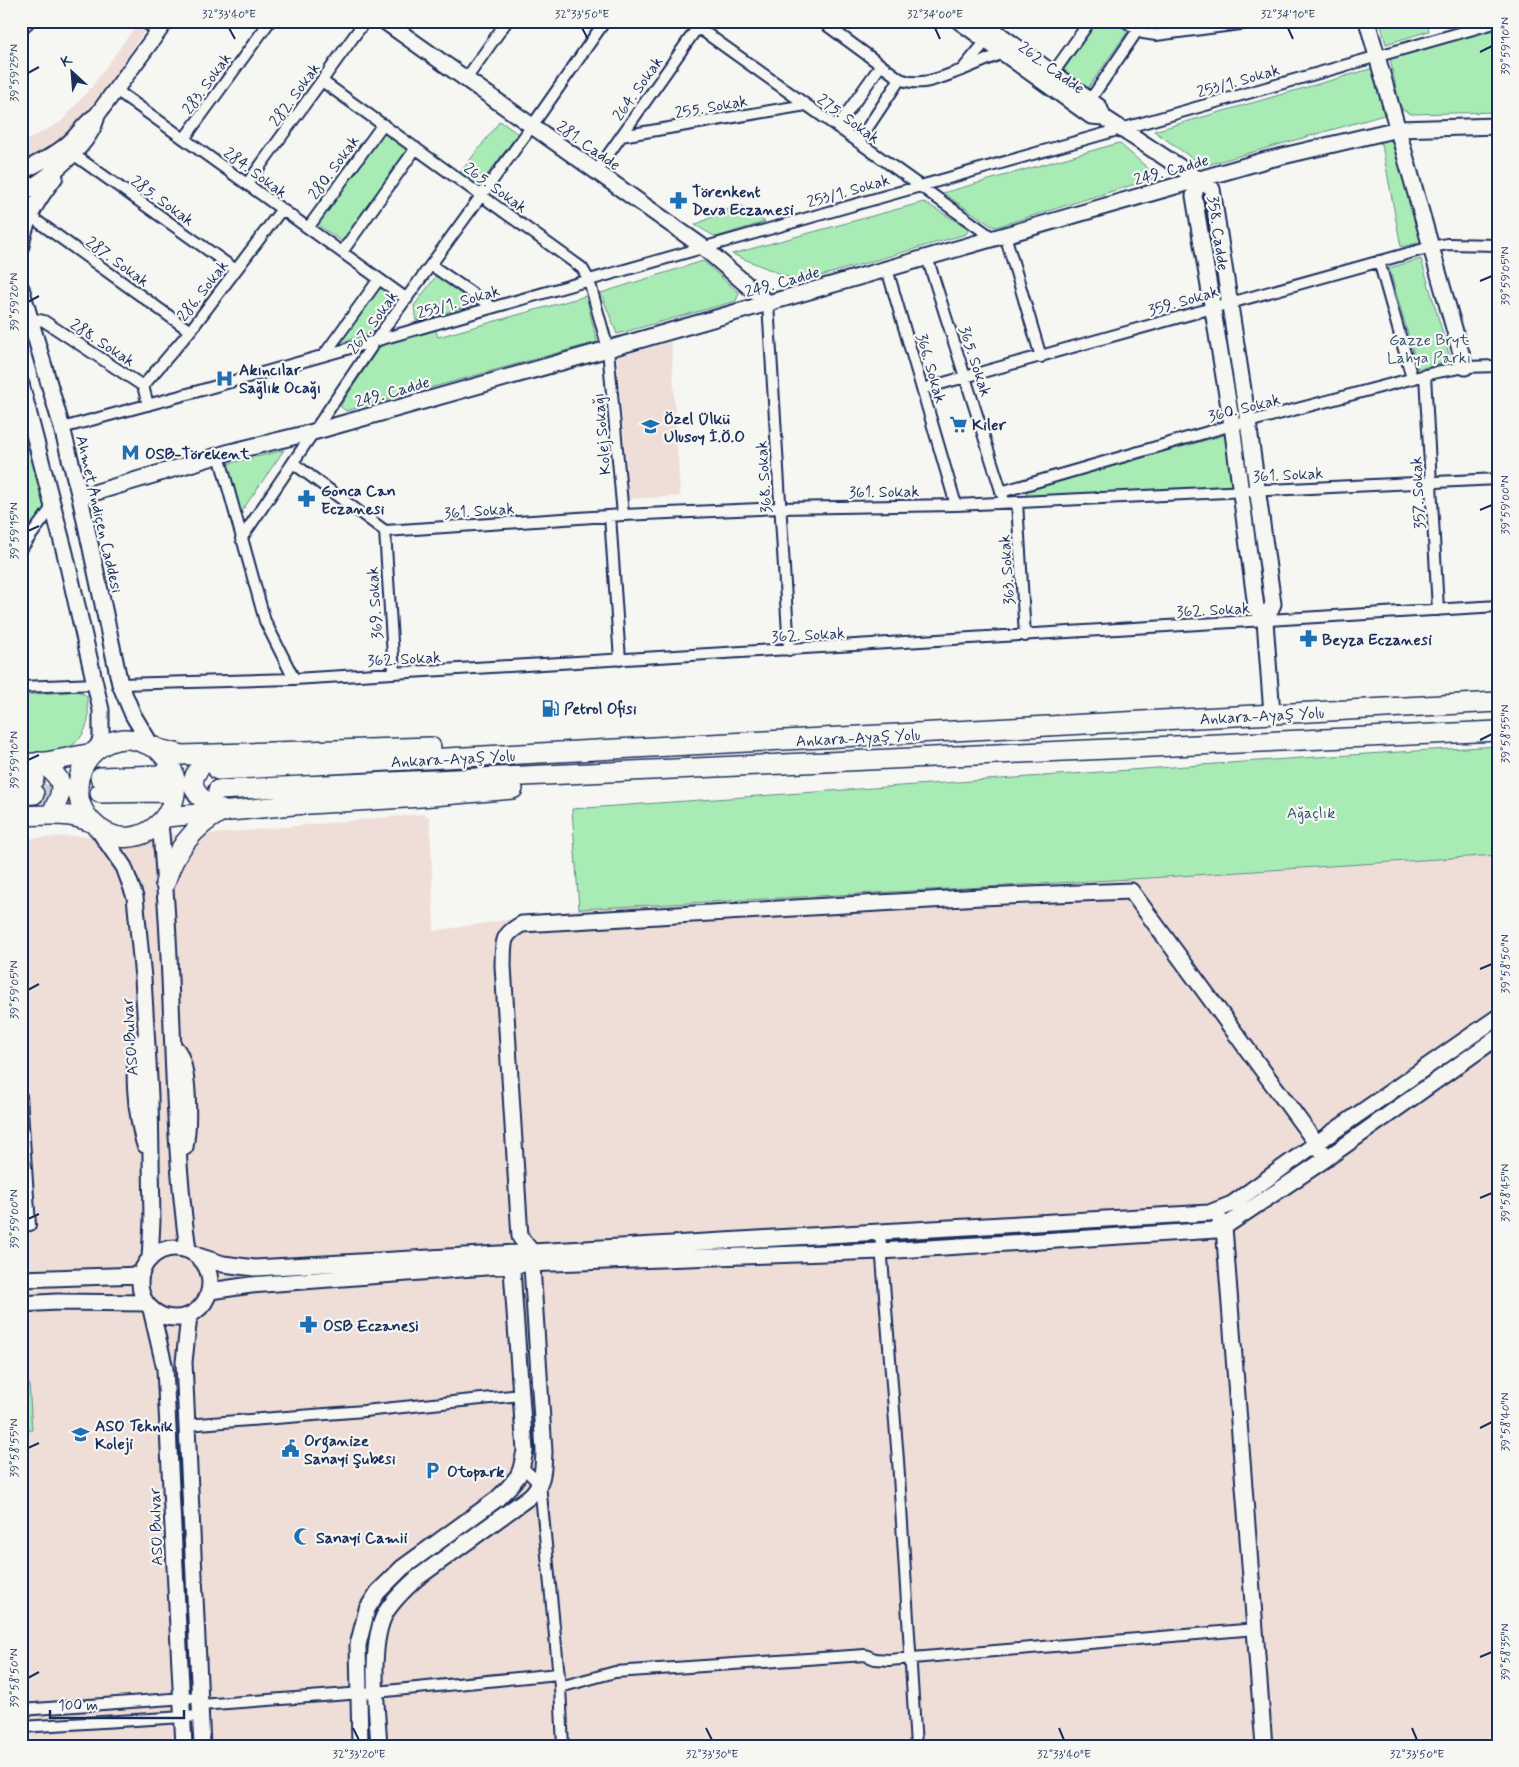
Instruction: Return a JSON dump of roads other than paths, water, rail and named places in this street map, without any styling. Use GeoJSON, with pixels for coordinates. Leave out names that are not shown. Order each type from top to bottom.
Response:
{"type":"FeatureCollection","features":[{"type":"Feature","properties":{"kind":"highway","name":"Ankara-Ayaş Yolu"},"geometry":{"type":"LineString","coordinates":[[153,746],[218,762],[611,750],[1498,702]]}},
{"type":"Feature","properties":{"kind":"highway","name":"Ankara-Ayaş Yolu"},"geometry":{"type":"LineString","coordinates":[[218,790],[1498,732]]}},
{"type":"Feature","properties":{"kind":"highway"},"geometry":{"type":"LineString","coordinates":[[28,779],[95,751],[113,740],[135,739],[153,746],[168,762],[176,780],[174,800],[163,821]]}},
{"type":"Feature","properties":{"kind":"highway"},"geometry":{"type":"LineString","coordinates":[[94,824],[82,808],[78,788],[82,768],[95,751]]}},
{"type":"Feature","properties":{"kind":"highway"},"geometry":{"type":"LineString","coordinates":[[218,762],[205,761],[199,767],[194,778],[194,787],[200,797],[207,803],[224,812]]}},
{"type":"Feature","properties":{"kind":"highway"},"geometry":{"type":"LineString","coordinates":[[28,779],[51,769],[61,786],[60,797],[50,815]]}},
{"type":"Feature","properties":{"kind":"highway"},"geometry":{"type":"LineString","coordinates":[[21,816],[76,816],[110,834],[128,837],[145,833],[163,821],[224,812],[293,805],[562,786],[582,783],[605,772]]}},
{"type":"Feature","properties":{"kind":"highway"},"geometry":{"type":"LineString","coordinates":[[100,785],[162,783]]}},
{"type":"Feature","properties":{"kind":"highway"},"geometry":{"type":"LineString","coordinates":[[165,883],[172,863],[183,845],[196,830],[224,812]]}},
{"type":"Feature","properties":{"kind":"street"},"geometry":{"type":"LineString","coordinates":[[21,30],[30,21]]}},
{"type":"Feature","properties":{"kind":"street"},"geometry":{"type":"LineString","coordinates":[[21,172],[61,149],[71,141],[88,121],[97,115],[163,26],[142,21]]}},
{"type":"Feature","properties":{"kind":"street","name":"283. Sokak"},"geometry":{"type":"LineString","coordinates":[[184,139],[270,21]]}},
{"type":"Feature","properties":{"kind":"street","name":"282. Sokak"},"geometry":{"type":"LineString","coordinates":[[247,184],[365,21]]}},
{"type":"Feature","properties":{"kind":"street","name":"281. Cadde"},"geometry":{"type":"LineString","coordinates":[[384,21],[703,247],[768,303]]}},
{"type":"Feature","properties":{"kind":"street"},"geometry":{"type":"LineString","coordinates":[[466,79],[507,21]]}},
{"type":"Feature","properties":{"kind":"street","name":"267. Sokak"},"geometry":{"type":"LineString","coordinates":[[241,539],[376,340],[532,126],[605,21]]}},
{"type":"Feature","properties":{"kind":"street"},"geometry":{"type":"LineString","coordinates":[[820,21],[906,82],[921,83],[962,70],[1003,53]]}},
{"type":"Feature","properties":{"kind":"street","name":"262. Cadde"},"geometry":{"type":"LineString","coordinates":[[959,21],[1091,116],[1103,117],[1198,179]]}},
{"type":"Feature","properties":{"kind":"street","name":"262. Cadde"},"geometry":{"type":"LineString","coordinates":[[981,21],[1100,106],[1103,117]]}},
{"type":"Feature","properties":{"kind":"street"},"geometry":{"type":"LineString","coordinates":[[1053,73],[1090,21]]}},
{"type":"Feature","properties":{"kind":"street"},"geometry":{"type":"LineString","coordinates":[[1125,21],[1146,34],[1156,35],[1263,21]]}},
{"type":"Feature","properties":{"kind":"street"},"geometry":{"type":"LineString","coordinates":[[1090,100],[1144,21]]}},
{"type":"Feature","properties":{"kind":"street"},"geometry":{"type":"LineString","coordinates":[[1191,21],[1202,29]]}},
{"type":"Feature","properties":{"kind":"street"},"geometry":{"type":"LineString","coordinates":[[1367,21],[1465,367]]}},
{"type":"Feature","properties":{"kind":"street","name":"253/1. Sokak"},"geometry":{"type":"LineString","coordinates":[[62,428],[1498,22]]}},
{"type":"Feature","properties":{"kind":"street","name":"275. Sokak"},"geometry":{"type":"LineString","coordinates":[[696,23],[919,186],[999,237]]}},
{"type":"Feature","properties":{"kind":"street","name":"264. Sokak"},"geometry":{"type":"LineString","coordinates":[[596,172],[696,23]]}},
{"type":"Feature","properties":{"kind":"street"},"geometry":{"type":"LineString","coordinates":[[962,70],[986,41]]}},
{"type":"Feature","properties":{"kind":"street"},"geometry":{"type":"LineString","coordinates":[[837,127],[881,65]]}},
{"type":"Feature","properties":{"kind":"street"},"geometry":{"type":"LineString","coordinates":[[858,142],[900,79]]}},
{"type":"Feature","properties":{"kind":"street","name":"265. Sokak"},"geometry":{"type":"LineString","coordinates":[[322,81],[577,263],[589,280],[608,349]]}},
{"type":"Feature","properties":{"kind":"street","name":"284. Sokak"},"geometry":{"type":"LineString","coordinates":[[116,90],[406,299]]}},
{"type":"Feature","properties":{"kind":"street","name":"255. Sokak"},"geometry":{"type":"LineString","coordinates":[[621,136],[806,105]]}},
{"type":"Feature","properties":{"kind":"street"},"geometry":{"type":"LineString","coordinates":[[21,246],[30,216],[40,196],[95,125],[97,115]]}},
{"type":"Feature","properties":{"kind":"street","name":"280. Sokak"},"geometry":{"type":"LineString","coordinates":[[308,228],[383,124]]}},
{"type":"Feature","properties":{"kind":"street","name":"249. Cadde"},"geometry":{"type":"LineString","coordinates":[[80,498],[219,455],[313,432],[608,349],[1266,160],[1398,129],[1498,126]]}},
{"type":"Feature","properties":{"kind":"street"},"geometry":{"type":"LineString","coordinates":[[342,252],[416,148]]}},
{"type":"Feature","properties":{"kind":"street"},"geometry":{"type":"LineString","coordinates":[[21,194],[42,180],[73,154]]}},
{"type":"Feature","properties":{"kind":"street","name":"285. Sokak"},"geometry":{"type":"LineString","coordinates":[[73,154],[236,270]]}},
{"type":"Feature","properties":{"kind":"street","name":"358. Cadde"},"geometry":{"type":"LineString","coordinates":[[1265,621],[1273,604],[1230,303],[1212,189],[1198,179],[1194,196],[1232,425],[1256,607],[1265,621],[1272,714]]}},
{"type":"Feature","properties":{"kind":"street","name":"286. Sokak"},"geometry":{"type":"LineString","coordinates":[[143,386],[190,331],[282,209]]}},
{"type":"Feature","properties":{"kind":"street","name":"287. Sokak"},"geometry":{"type":"LineString","coordinates":[[30,216],[190,331]]}},
{"type":"Feature","properties":{"kind":"street"},"geometry":{"type":"LineString","coordinates":[[999,237],[1042,356]]}},
{"type":"Feature","properties":{"kind":"street","name":"359. Sokak"},"geometry":{"type":"LineString","coordinates":[[922,389],[1432,247],[1448,244],[1498,245]]}},
{"type":"Feature","properties":{"kind":"street","name":"365. Sokak"},"geometry":{"type":"LineString","coordinates":[[927,257],[1003,497]]}},
{"type":"Feature","properties":{"kind":"street"},"geometry":{"type":"LineString","coordinates":[[1379,261],[1412,378]]}},
{"type":"Feature","properties":{"kind":"street"},"geometry":{"type":"LineString","coordinates":[[431,265],[492,307]]}},
{"type":"Feature","properties":{"kind":"street","name":"366. Sokak"},"geometry":{"type":"LineString","coordinates":[[887,269],[956,504]]}},
{"type":"Feature","properties":{"kind":"street"},"geometry":{"type":"LineString","coordinates":[[324,355],[380,279]]}},
{"type":"Feature","properties":{"kind":"street","name":"Ahmet Andiçen Caddesi"},"geometry":{"type":"LineString","coordinates":[[21,288],[62,428],[80,498],[120,684],[130,710],[153,746]]}},
{"type":"Feature","properties":{"kind":"street","name":"368. Sokak"},"geometry":{"type":"LineString","coordinates":[[768,303],[789,650]]}},
{"type":"Feature","properties":{"kind":"street","name":"288. Sokak"},"geometry":{"type":"LineString","coordinates":[[29,318],[44,321],[143,386],[148,405]]}},
{"type":"Feature","properties":{"kind":"street","name":"Kolej Sokağı"},"geometry":{"type":"LineString","coordinates":[[608,349],[623,515]]}},
{"type":"Feature","properties":{"kind":"street","name":"360. Sokak"},"geometry":{"type":"LineString","coordinates":[[1003,497],[1232,425],[1425,375],[1465,367],[1498,366]]}},
{"type":"Feature","properties":{"kind":"street","name":"357. Sokak"},"geometry":{"type":"LineString","coordinates":[[1425,375],[1438,610]]}},
{"type":"Feature","properties":{"kind":"street"},"geometry":{"type":"LineString","coordinates":[[21,384],[96,684],[102,720],[101,738],[95,751]]}},
{"type":"Feature","properties":{"kind":"street"},"geometry":{"type":"LineString","coordinates":[[219,455],[265,621],[294,680]]}},
{"type":"Feature","properties":{"kind":"street"},"geometry":{"type":"LineString","coordinates":[[293,463],[385,531]]}},
{"type":"Feature","properties":{"kind":"street","name":"361. Sokak"},"geometry":{"type":"LineString","coordinates":[[385,531],[623,515],[780,508],[956,504],[1003,497],[1017,502],[1498,479]]}},
{"type":"Feature","properties":{"kind":"street","name":"363. Sokak"},"geometry":{"type":"LineString","coordinates":[[1017,502],[1025,636]]}},
{"type":"Feature","properties":{"kind":"street"},"geometry":{"type":"LineString","coordinates":[[21,549],[53,506]]}},
{"type":"Feature","properties":{"kind":"street"},"geometry":{"type":"LineString","coordinates":[[610,516],[620,660]]}},
{"type":"Feature","properties":{"kind":"street","name":"369. Sokak"},"geometry":{"type":"LineString","coordinates":[[385,531],[394,674]]}},
{"type":"Feature","properties":{"kind":"street","name":"362. Sokak"},"geometry":{"type":"LineString","coordinates":[[120,684],[294,680],[1498,606]]}},
{"type":"Feature","properties":{"kind":"street"},"geometry":{"type":"LineString","coordinates":[[21,687],[96,684]]}},
{"type":"Feature","properties":{"kind":"street"},"geometry":{"type":"LineString","coordinates":[[163,821],[178,1155],[182,1205],[193,1253],[209,1271],[210,1291],[202,1306],[189,1316],[176,1318],[162,1316],[148,1306],[142,1294],[141,1275],[150,1258],[168,1249],[178,1248],[193,1253],[223,1264],[254,1268],[531,1258],[880,1233],[1209,1213],[1232,1204],[1316,1143],[1498,1017]]}},
{"type":"Feature","properties":{"kind":"street","name":"ASO Bulvar"},"geometry":{"type":"LineString","coordinates":[[94,824],[124,867],[136,897],[150,1096],[152,1221],[150,1258]]}},
{"type":"Feature","properties":{"kind":"street"},"geometry":{"type":"LineString","coordinates":[[563,1746],[560,1687],[540,1484],[544,1451],[531,1258],[520,1237],[503,966],[504,938],[508,932],[522,924],[981,897],[1132,891],[1327,1158]]}},
{"type":"Feature","properties":{"kind":"street"},"geometry":{"type":"LineString","coordinates":[[531,1258],[881,1251],[1216,1230],[1224,1228],[1327,1158],[1498,1037]]}},
{"type":"Feature","properties":{"kind":"street"},"geometry":{"type":"LineString","coordinates":[[21,1096],[30,1226],[21,1226]]}},
{"type":"Feature","properties":{"kind":"street"},"geometry":{"type":"LineString","coordinates":[[1217,1211],[1224,1228],[1264,1746]]}},
{"type":"Feature","properties":{"kind":"street"},"geometry":{"type":"LineString","coordinates":[[880,1233],[912,1658],[916,1746]]}},
{"type":"Feature","properties":{"kind":"street"},"geometry":{"type":"LineString","coordinates":[[360,1746],[358,1653],[360,1634],[367,1609],[378,1592],[402,1568],[497,1499],[518,1476],[522,1467],[524,1451],[511,1259],[520,1237]]}},
{"type":"Feature","properties":{"kind":"street"},"geometry":{"type":"LineString","coordinates":[[210,1291],[251,1285],[511,1259]]}},
{"type":"Feature","properties":{"kind":"street"},"geometry":{"type":"LineString","coordinates":[[21,1280],[141,1275]]}},
{"type":"Feature","properties":{"kind":"street"},"geometry":{"type":"LineString","coordinates":[[21,1304],[57,1302],[148,1306]]}},
{"type":"Feature","properties":{"kind":"street","name":"ASO Bulvar"},"geometry":{"type":"LineString","coordinates":[[148,1306],[165,1369],[184,1746]]}},
{"type":"Feature","properties":{"kind":"street"},"geometry":{"type":"LineString","coordinates":[[189,1316],[184,1362],[202,1746]]}},
{"type":"Feature","properties":{"kind":"street"},"geometry":{"type":"LineString","coordinates":[[186,1424],[364,1411],[521,1395]]}},
{"type":"Feature","properties":{"kind":"street"},"geometry":{"type":"LineString","coordinates":[[522,1467],[540,1484]]}},
{"type":"Feature","properties":{"kind":"street"},"geometry":{"type":"LineString","coordinates":[[379,1746],[376,1692],[377,1640],[384,1614],[417,1578],[517,1507],[540,1484]]}},
{"type":"Feature","properties":{"kind":"street"},"geometry":{"type":"LineString","coordinates":[[560,1687],[615,1672],[865,1656],[889,1660],[1256,1629]]}},
{"type":"Feature","properties":{"kind":"street"},"geometry":{"type":"LineString","coordinates":[[21,1727],[182,1716],[200,1706],[376,1692],[558,1674]]}},
{"type":"Feature","properties":{"kind":"street"},"geometry":{"type":"LineString","coordinates":[[21,1710],[182,1698],[200,1706]]}},
{"type":"Feature","properties":{"kind":"tunnel"},"geometry":{"type":"LineString","coordinates":[[34,794],[100,793]]}},
{"type":"Feature","properties":{"kind":"place","name":"Törenkent Deva Eczanesi"},"geometry":{"type":"Point","coordinates":[678,200]}},
{"type":"Feature","properties":{"kind":"place","name":"Akıncılar Sağlık Ocağı"},"geometry":{"type":"Point","coordinates":[225,378]}},
{"type":"Feature","properties":{"kind":"place","name":"Kiler"},"geometry":{"type":"Point","coordinates":[958,424]}},
{"type":"Feature","properties":{"kind":"place","name":"Özel Ülkü Ulusoy İ.Ö.O"},"geometry":{"type":"Point","coordinates":[650,427]}},
{"type":"Feature","properties":{"kind":"place","name":"OSB-Törekent"},"geometry":{"type":"Point","coordinates":[131,453]}},
{"type":"Feature","properties":{"kind":"place","name":"Gonca Can Eczanesi"},"geometry":{"type":"Point","coordinates":[307,499]}},
{"type":"Feature","properties":{"kind":"place","name":"Beyza Eczanesi"},"geometry":{"type":"Point","coordinates":[1308,639]}},
{"type":"Feature","properties":{"kind":"place","name":"Petrol Ofisi"},"geometry":{"type":"Point","coordinates":[550,708]}},
{"type":"Feature","properties":{"kind":"place","name":"OSB Eczanesi"},"geometry":{"type":"Point","coordinates":[309,1325]}},
{"type":"Feature","properties":{"kind":"place","name":"ASO Teknik Koleji"},"geometry":{"type":"Point","coordinates":[81,1434]}},
{"type":"Feature","properties":{"kind":"place","name":"Organize Sanayi Şubesi"},"geometry":{"type":"Point","coordinates":[290,1449]}},
{"type":"Feature","properties":{"kind":"place","name":"Otopark"},"geometry":{"type":"Point","coordinates":[433,1471]}},
{"type":"Feature","properties":{"kind":"place","name":"Sanayi Camii"},"geometry":{"type":"Point","coordinates":[302,1537]}},
{"type":"Feature","properties":{"kind":"park label","name":"Gazze Bryt Lahya Parkı"},"geometry":{"type":"Point","coordinates":[1429,348]}},
{"type":"Feature","properties":{"kind":"park label","name":"Ağaçlık"},"geometry":{"type":"Point","coordinates":[1311,812]}}]}
